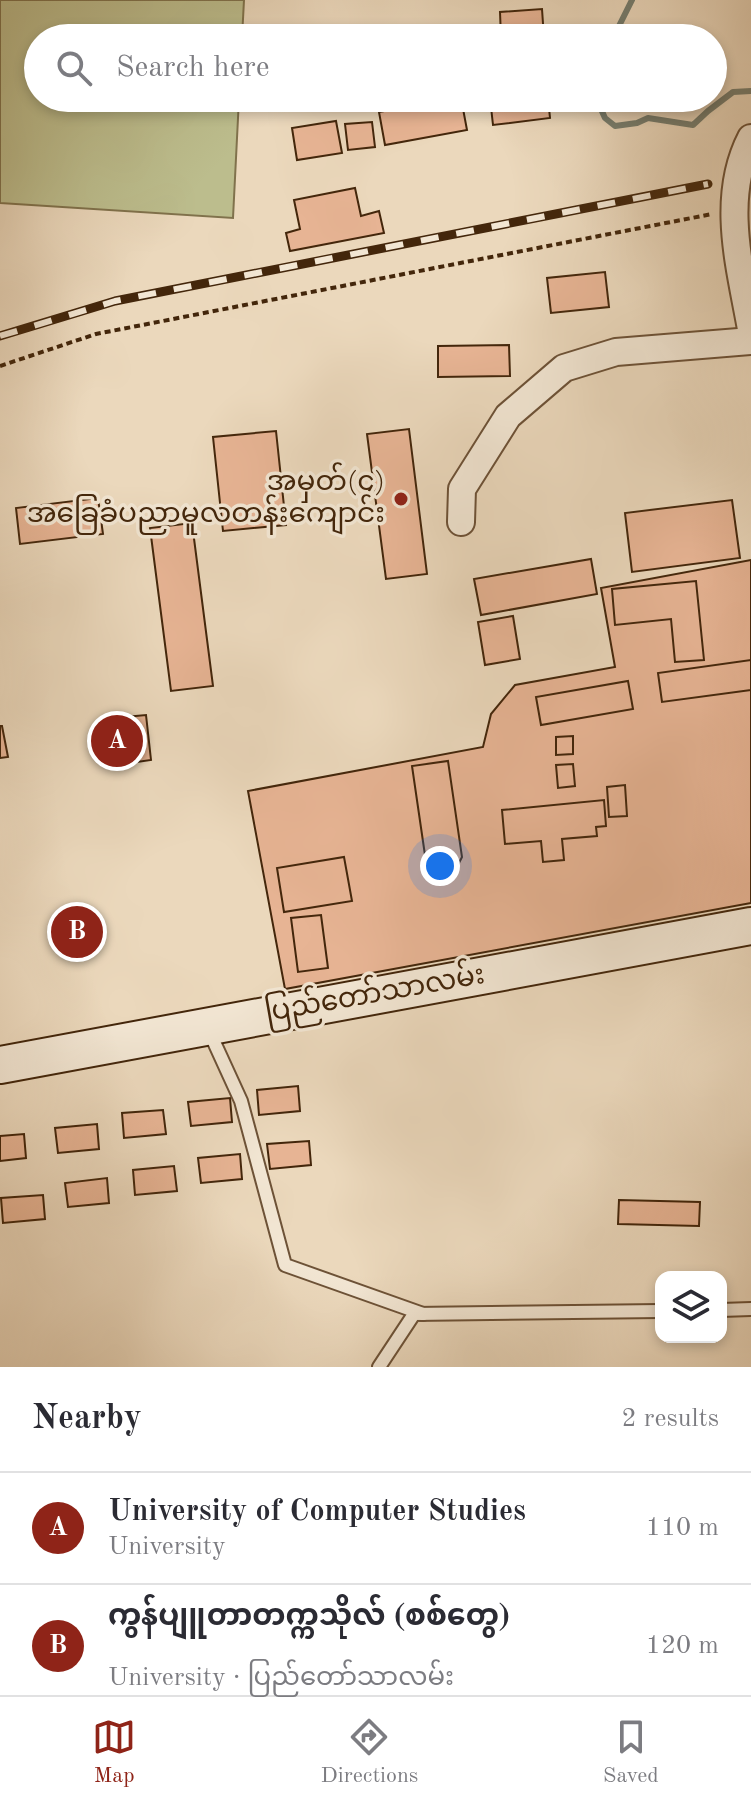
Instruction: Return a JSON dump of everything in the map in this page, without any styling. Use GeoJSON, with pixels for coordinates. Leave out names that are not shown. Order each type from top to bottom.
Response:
{"type":"FeatureCollection","features":[{"type":"Feature","properties":{"kind":"street"},"geometry":{"type":"LineString","coordinates":[[751,138],[738,174],[734,210],[737,250],[751,329]]}},
{"type":"Feature","properties":{"kind":"street"},"geometry":{"type":"LineString","coordinates":[[461,522],[462,489],[508,416],[564,368],[616,352],[751,341]]}},
{"type":"Feature","properties":{"kind":"street","name":"ပြည်တော်သာလမ်း"},"geometry":{"type":"LineString","coordinates":[[0,1065],[751,926]]}},
{"type":"Feature","properties":{"kind":"lane"},"geometry":{"type":"LineString","coordinates":[[207,1026],[241,1101],[285,1265],[423,1314]]}},
{"type":"Feature","properties":{"kind":"lane"},"geometry":{"type":"LineString","coordinates":[[727,1310],[751,1309]]}},
{"type":"Feature","properties":{"kind":"lane"},"geometry":{"type":"LineString","coordinates":[[379,1367],[414,1314],[655,1311]]}},
{"type":"Feature","properties":{"kind":"path"},"geometry":{"type":"LineString","coordinates":[[0,366],[96,334],[734,210]]}},
{"type":"Feature","properties":{"kind":"green space"},"geometry":{"type":"Polygon","coordinates":[[[0,0],[244,0],[243,24],[24,24],[24,112],[238,112],[233,218],[0,203],[0,0]]]}},
{"type":"Feature","properties":{"kind":"building"},"geometry":{"type":"Polygon","coordinates":[[[542,9],[543,24],[500,24],[500,12],[542,9]]]}},
{"type":"Feature","properties":{"kind":"building"},"geometry":{"type":"Polygon","coordinates":[[[379,112],[464,112],[467,130],[385,145],[379,112]]]}},
{"type":"Feature","properties":{"kind":"building"},"geometry":{"type":"Polygon","coordinates":[[[492,112],[549,112],[550,118],[493,125],[492,112]]]}},
{"type":"Feature","properties":{"kind":"building"},"geometry":{"type":"Polygon","coordinates":[[[336,121],[342,153],[297,160],[292,128],[336,121]]]}},
{"type":"Feature","properties":{"kind":"building"},"geometry":{"type":"Polygon","coordinates":[[[372,122],[375,147],[348,150],[345,124],[372,122]]]}},
{"type":"Feature","properties":{"kind":"building"},"geometry":{"type":"Polygon","coordinates":[[[355,188],[361,216],[379,211],[384,233],[290,251],[286,233],[300,229],[294,200],[355,188]]]}},
{"type":"Feature","properties":{"kind":"building"},"geometry":{"type":"Polygon","coordinates":[[[605,272],[609,307],[551,313],[547,278],[605,272]]]}},
{"type":"Feature","properties":{"kind":"building"},"geometry":{"type":"Polygon","coordinates":[[[509,345],[510,376],[438,377],[438,346],[509,345]]]}},
{"type":"Feature","properties":{"kind":"building"},"geometry":{"type":"Polygon","coordinates":[[[409,429],[427,574],[386,579],[367,434],[409,429]]]}},
{"type":"Feature","properties":{"kind":"building"},"geometry":{"type":"Polygon","coordinates":[[[276,431],[286,525],[223,531],[213,437],[276,431]]]}},
{"type":"Feature","properties":{"kind":"building"},"geometry":{"type":"Polygon","coordinates":[[[98,498],[103,534],[20,544],[16,508],[98,498]]]}},
{"type":"Feature","properties":{"kind":"building"},"geometry":{"type":"Polygon","coordinates":[[[732,500],[740,558],[632,572],[625,513],[732,500]]]}},
{"type":"Feature","properties":{"kind":"building"},"geometry":{"type":"Polygon","coordinates":[[[192,523],[213,686],[171,691],[150,528],[192,523]]]}},
{"type":"Feature","properties":{"kind":"building"},"geometry":{"type":"Polygon","coordinates":[[[591,559],[597,594],[481,615],[474,579],[591,559]]]}},
{"type":"Feature","properties":{"kind":"building"},"geometry":{"type":"Polygon","coordinates":[[[751,560],[751,903],[285,989],[248,791],[483,747],[491,714],[515,685],[615,667],[601,588],[751,560]]]}},
{"type":"Feature","properties":{"kind":"building"},"geometry":{"type":"Polygon","coordinates":[[[696,581],[704,660],[675,662],[671,619],[615,625],[612,589],[696,581]]]}},
{"type":"Feature","properties":{"kind":"building"},"geometry":{"type":"Polygon","coordinates":[[[513,616],[520,659],[485,665],[478,622],[513,616]]]}},
{"type":"Feature","properties":{"kind":"building"},"geometry":{"type":"Polygon","coordinates":[[[751,660],[751,690],[662,702],[658,673],[751,660]]]}},
{"type":"Feature","properties":{"kind":"building"},"geometry":{"type":"Polygon","coordinates":[[[628,681],[633,709],[541,725],[536,697],[628,681]]]}},
{"type":"Feature","properties":{"kind":"building"},"geometry":{"type":"Polygon","coordinates":[[[146,715],[151,760],[130,763],[125,717],[146,715]]]}},
{"type":"Feature","properties":{"kind":"building"},"geometry":{"type":"Polygon","coordinates":[[[2,726],[8,757],[0,758],[2,726]]]}},
{"type":"Feature","properties":{"kind":"building"},"geometry":{"type":"Polygon","coordinates":[[[573,736],[573,754],[556,755],[556,737],[573,736]]]}},
{"type":"Feature","properties":{"kind":"building"},"geometry":{"type":"Polygon","coordinates":[[[448,761],[462,857],[458,865],[451,865],[451,877],[441,877],[440,866],[429,866],[426,862],[412,766],[448,761]]]}},
{"type":"Feature","properties":{"kind":"building"},"geometry":{"type":"Polygon","coordinates":[[[573,764],[575,786],[558,788],[556,765],[573,764]]]}},
{"type":"Feature","properties":{"kind":"building"},"geometry":{"type":"Polygon","coordinates":[[[625,785],[627,816],[609,817],[607,787],[625,785]]]}},
{"type":"Feature","properties":{"kind":"building"},"geometry":{"type":"Polygon","coordinates":[[[604,800],[606,826],[596,827],[597,836],[562,839],[564,860],[543,862],[541,841],[505,844],[502,810],[604,800]]]}},
{"type":"Feature","properties":{"kind":"building"},"geometry":{"type":"Polygon","coordinates":[[[344,857],[352,901],[284,912],[277,868],[344,857]]]}},
{"type":"Feature","properties":{"kind":"building"},"geometry":{"type":"Polygon","coordinates":[[[321,915],[328,968],[298,972],[291,918],[321,915]]]}},
{"type":"Feature","properties":{"kind":"building"},"geometry":{"type":"Polygon","coordinates":[[[298,1086],[300,1111],[259,1115],[257,1090],[298,1086]]]}},
{"type":"Feature","properties":{"kind":"building"},"geometry":{"type":"Polygon","coordinates":[[[230,1098],[232,1122],[191,1126],[188,1102],[230,1098]]]}},
{"type":"Feature","properties":{"kind":"building"},"geometry":{"type":"Polygon","coordinates":[[[163,1110],[166,1134],[124,1138],[122,1113],[163,1110]]]}},
{"type":"Feature","properties":{"kind":"building"},"geometry":{"type":"Polygon","coordinates":[[[97,1124],[99,1149],[58,1153],[55,1128],[97,1124]]]}},
{"type":"Feature","properties":{"kind":"building"},"geometry":{"type":"Polygon","coordinates":[[[24,1134],[26,1158],[0,1161],[0,1136],[24,1134]]]}},
{"type":"Feature","properties":{"kind":"building"},"geometry":{"type":"Polygon","coordinates":[[[309,1141],[311,1165],[270,1169],[267,1144],[309,1141]]]}},
{"type":"Feature","properties":{"kind":"building"},"geometry":{"type":"Polygon","coordinates":[[[240,1154],[242,1179],[201,1183],[198,1158],[240,1154]]]}},
{"type":"Feature","properties":{"kind":"building"},"geometry":{"type":"Polygon","coordinates":[[[174,1166],[177,1191],[135,1195],[133,1170],[174,1166]]]}},
{"type":"Feature","properties":{"kind":"building"},"geometry":{"type":"Polygon","coordinates":[[[107,1178],[109,1203],[68,1207],[65,1183],[107,1178]]]}},
{"type":"Feature","properties":{"kind":"building"},"geometry":{"type":"Polygon","coordinates":[[[43,1195],[45,1219],[3,1223],[1,1198],[43,1195]]]}},
{"type":"Feature","properties":{"kind":"building"},"geometry":{"type":"Polygon","coordinates":[[[619,1200],[700,1202],[699,1226],[618,1224],[619,1200]]]}},
{"type":"Feature","properties":{"kind":"waterway"},"geometry":{"type":"LineString","coordinates":[[620,24],[632,0]]}},
{"type":"Feature","properties":{"kind":"waterway"},"geometry":{"type":"LineString","coordinates":[[727,97],[733,92],[751,91]]}},
{"type":"Feature","properties":{"kind":"waterway"},"geometry":{"type":"LineString","coordinates":[[602,112],[615,126],[648,118],[693,125],[707,112]]}},
{"type":"Feature","properties":{"kind":"railway"},"geometry":{"type":"LineString","coordinates":[[0,336],[115,301],[708,184]]}},
{"type":"Feature","properties":{"kind":"place","name":"အမှတ်(၄) အခြေခံပညာမူလတန်းကျောင်း"},"geometry":{"type":"Point","coordinates":[401,499]}},
{"type":"Feature","properties":{"kind":"place","name":"University of Computer Studies"},"geometry":{"type":"Point","coordinates":[117,741]}},
{"type":"Feature","properties":{"kind":"place","name":"ကွန်ပျူတာတက္ကသိုလ် (စစ်တွေ)"},"geometry":{"type":"Point","coordinates":[77,932]}}]}
